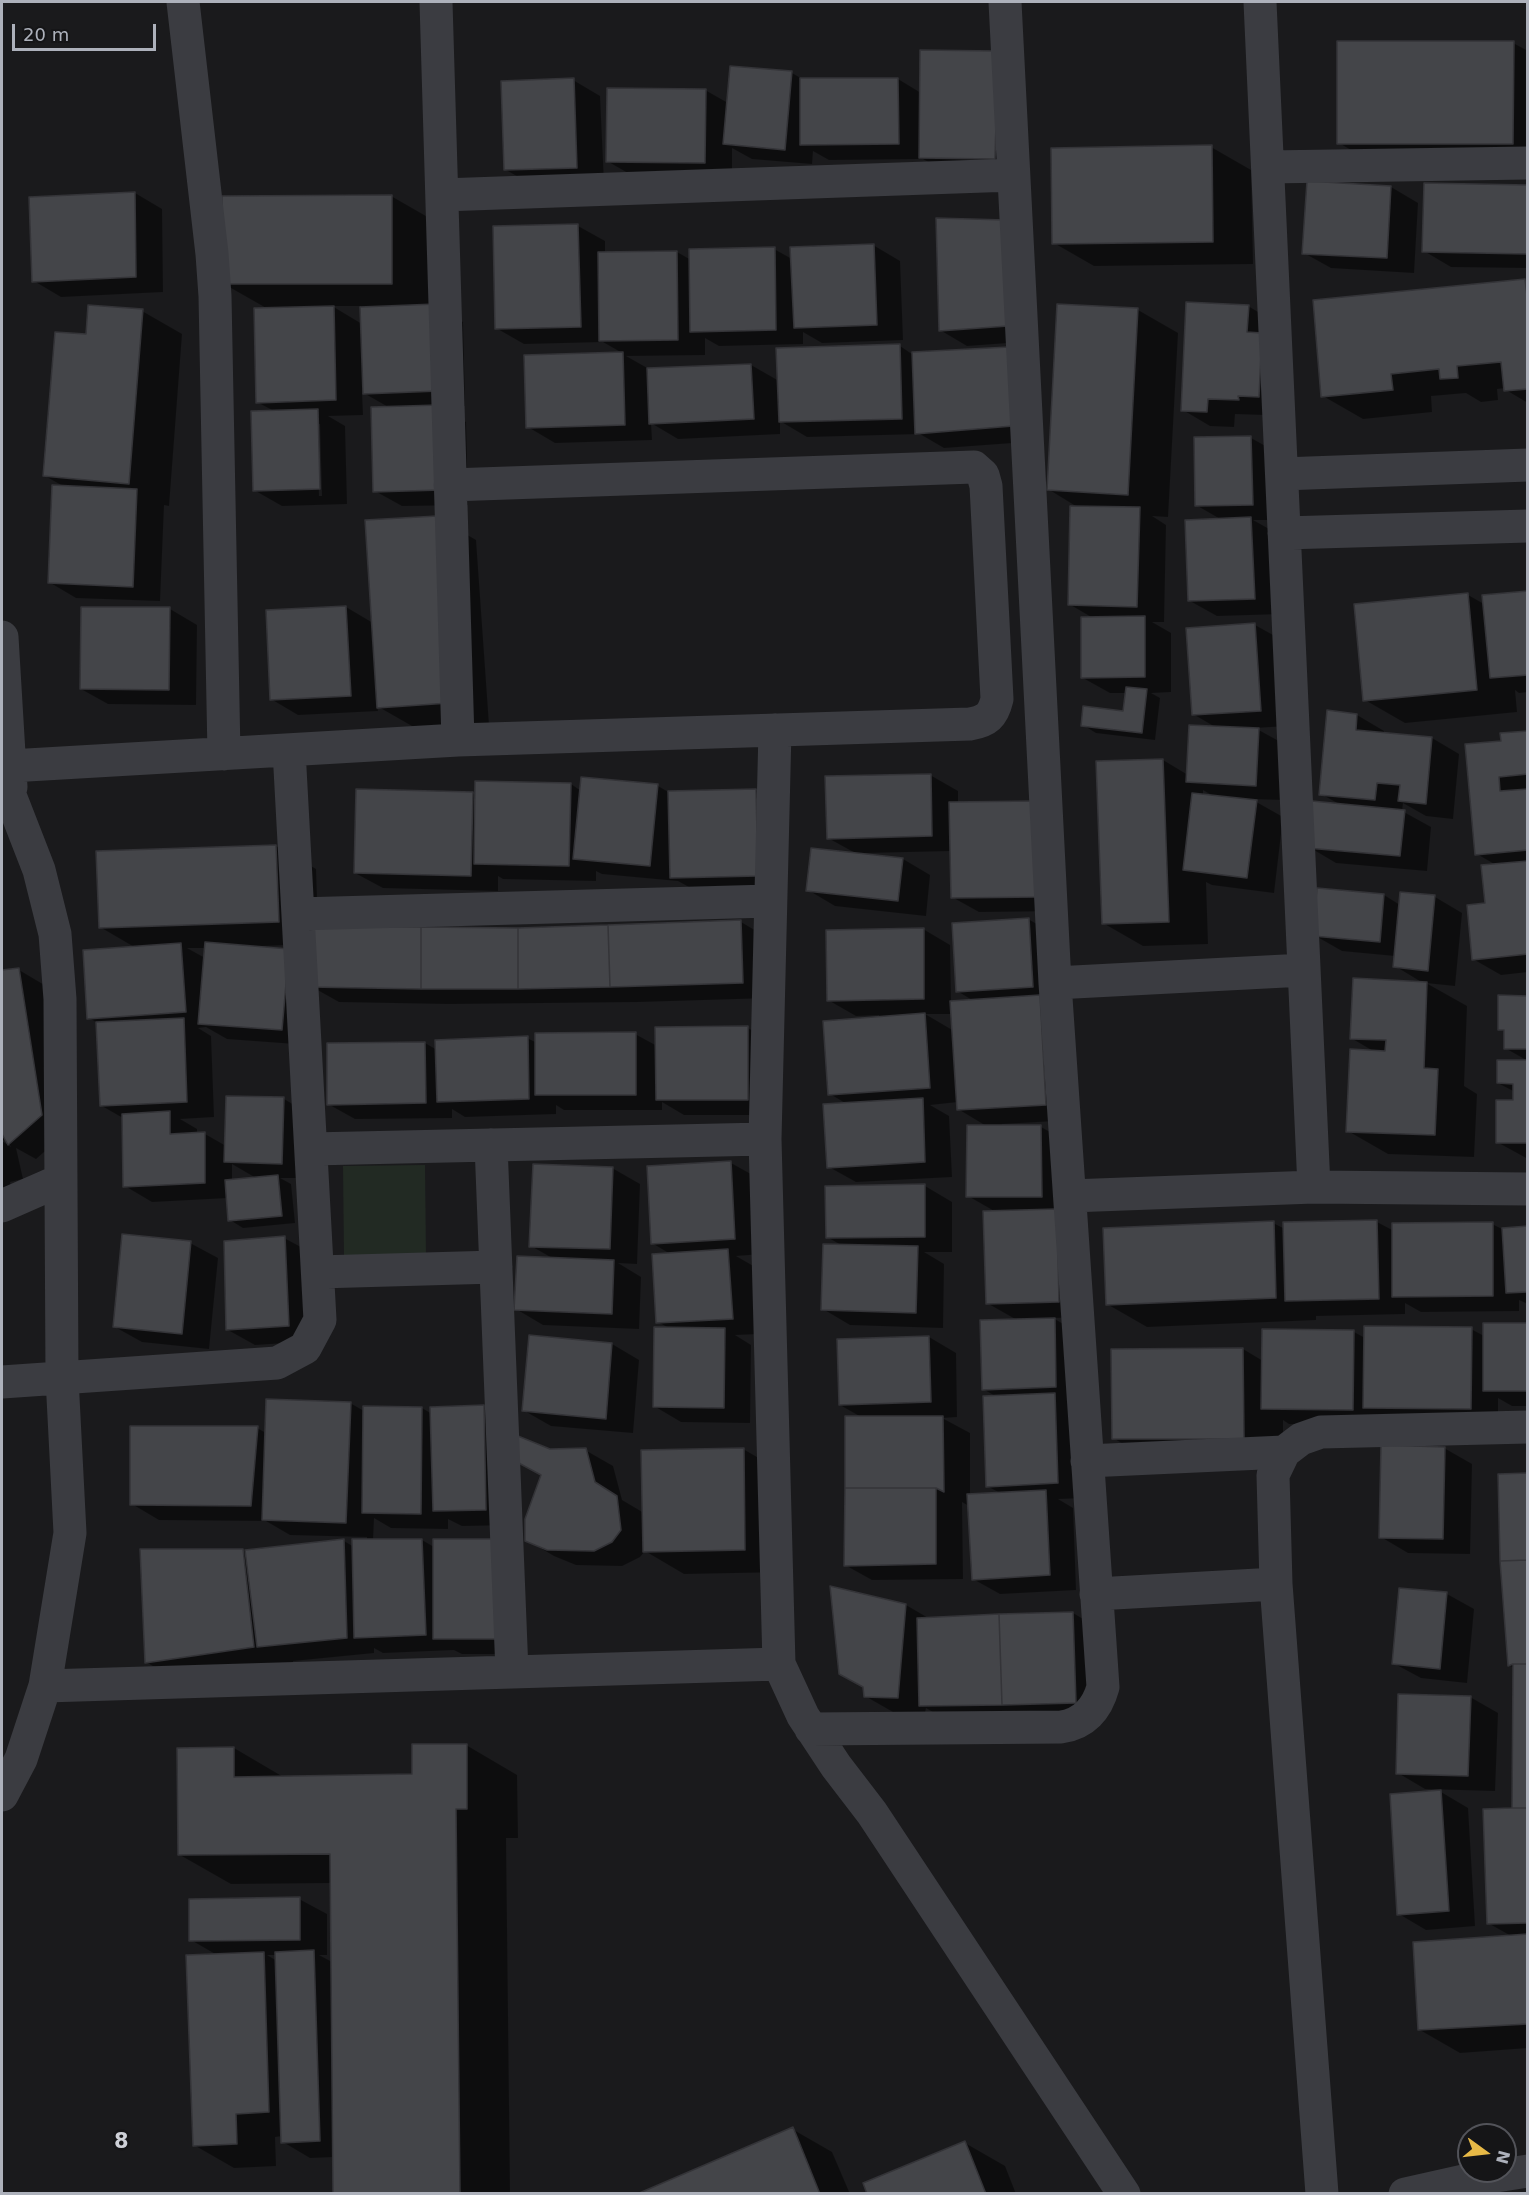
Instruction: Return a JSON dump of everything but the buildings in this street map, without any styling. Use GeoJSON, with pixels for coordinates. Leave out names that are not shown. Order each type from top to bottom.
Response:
{"type":"FeatureCollection","features":[{"type":"Feature","properties":{"kind":"street"},"geometry":{"type":"LineString","coordinates":[[183,2],[215,296],[224,754]]}},
{"type":"Feature","properties":{"kind":"street"},"geometry":{"type":"LineString","coordinates":[[436,2],[458,740]]}},
{"type":"Feature","properties":{"kind":"street"},"geometry":{"type":"LineString","coordinates":[[812,1729],[1071,1726],[1092,1712],[1100,1700],[1103,1687],[1055,983],[1005,2]]}},
{"type":"Feature","properties":{"kind":"street"},"geometry":{"type":"LineString","coordinates":[[1260,2],[1314,1187]]}},
{"type":"Feature","properties":{"kind":"street"},"geometry":{"type":"LineString","coordinates":[[1268,167],[1527,163]]}},
{"type":"Feature","properties":{"kind":"street"},"geometry":{"type":"LineString","coordinates":[[442,195],[1013,175]]}},
{"type":"Feature","properties":{"kind":"street"},"geometry":{"type":"LineString","coordinates":[[1282,474],[1527,465]]}},
{"type":"Feature","properties":{"kind":"street"},"geometry":{"type":"LineString","coordinates":[[8,793],[224,754],[458,740],[970,724],[984,722],[994,712],[997,699],[986,486],[983,475],[974,467],[450,485]]}},
{"type":"Feature","properties":{"kind":"street"},"geometry":{"type":"LineString","coordinates":[[1284,533],[1527,526]]}},
{"type":"Feature","properties":{"kind":"street"},"geometry":{"type":"LineString","coordinates":[[2,637],[8,793],[39,870],[55,934],[60,999],[62,1378],[70,1533],[45,1686],[21,1759],[2,1795]]}},
{"type":"Feature","properties":{"kind":"street"},"geometry":{"type":"LineString","coordinates":[[776,730],[765,1139],[778,1664],[803,1716],[836,1766],[872,1813],[1124,2193]]}},
{"type":"Feature","properties":{"kind":"street"},"geometry":{"type":"LineString","coordinates":[[2,1382],[277,1363],[305,1348],[320,1320],[289,750]]}},
{"type":"Feature","properties":{"kind":"street"},"geometry":{"type":"LineString","coordinates":[[298,914],[770,901]]}},
{"type":"Feature","properties":{"kind":"street"},"geometry":{"type":"LineString","coordinates":[[1055,983],[1304,970]]}},
{"type":"Feature","properties":{"kind":"street"},"geometry":{"type":"LineString","coordinates":[[311,1149],[765,1139]]}},
{"type":"Feature","properties":{"kind":"street"},"geometry":{"type":"LineString","coordinates":[[490,1145],[512,1672]]}},
{"type":"Feature","properties":{"kind":"street"},"geometry":{"type":"LineString","coordinates":[[2,1206],[61,1180]]}},
{"type":"Feature","properties":{"kind":"street"},"geometry":{"type":"LineString","coordinates":[[1070,1196],[1314,1187],[1527,1188]]}},
{"type":"Feature","properties":{"kind":"street"},"geometry":{"type":"LineString","coordinates":[[318,1272],[496,1267]]}},
{"type":"Feature","properties":{"kind":"street"},"geometry":{"type":"LineString","coordinates":[[1322,2193],[1276,1584],[1273,1475],[1284,1452],[1300,1439],[1321,1432],[1527,1427]]}},
{"type":"Feature","properties":{"kind":"street"},"geometry":{"type":"LineString","coordinates":[[1087,1461],[1284,1452]]}},
{"type":"Feature","properties":{"kind":"street"},"geometry":{"type":"LineString","coordinates":[[1096,1594],[1276,1584]]}},
{"type":"Feature","properties":{"kind":"street"},"geometry":{"type":"LineString","coordinates":[[45,1686],[778,1664]]}},
{"type":"Feature","properties":{"kind":"street"},"geometry":{"type":"LineString","coordinates":[[1406,2193],[1462,2181],[1527,2172]]}},
{"type":"Feature","properties":{"kind":"shaded area"},"geometry":{"type":"Polygon","coordinates":[[[425,1165],[426,1256],[344,1257],[343,1166],[425,1165]]]}},
{"type":"Feature","properties":{"kind":"district","name":"8"},"geometry":{"type":"Point","coordinates":[122,2143]}}]}
